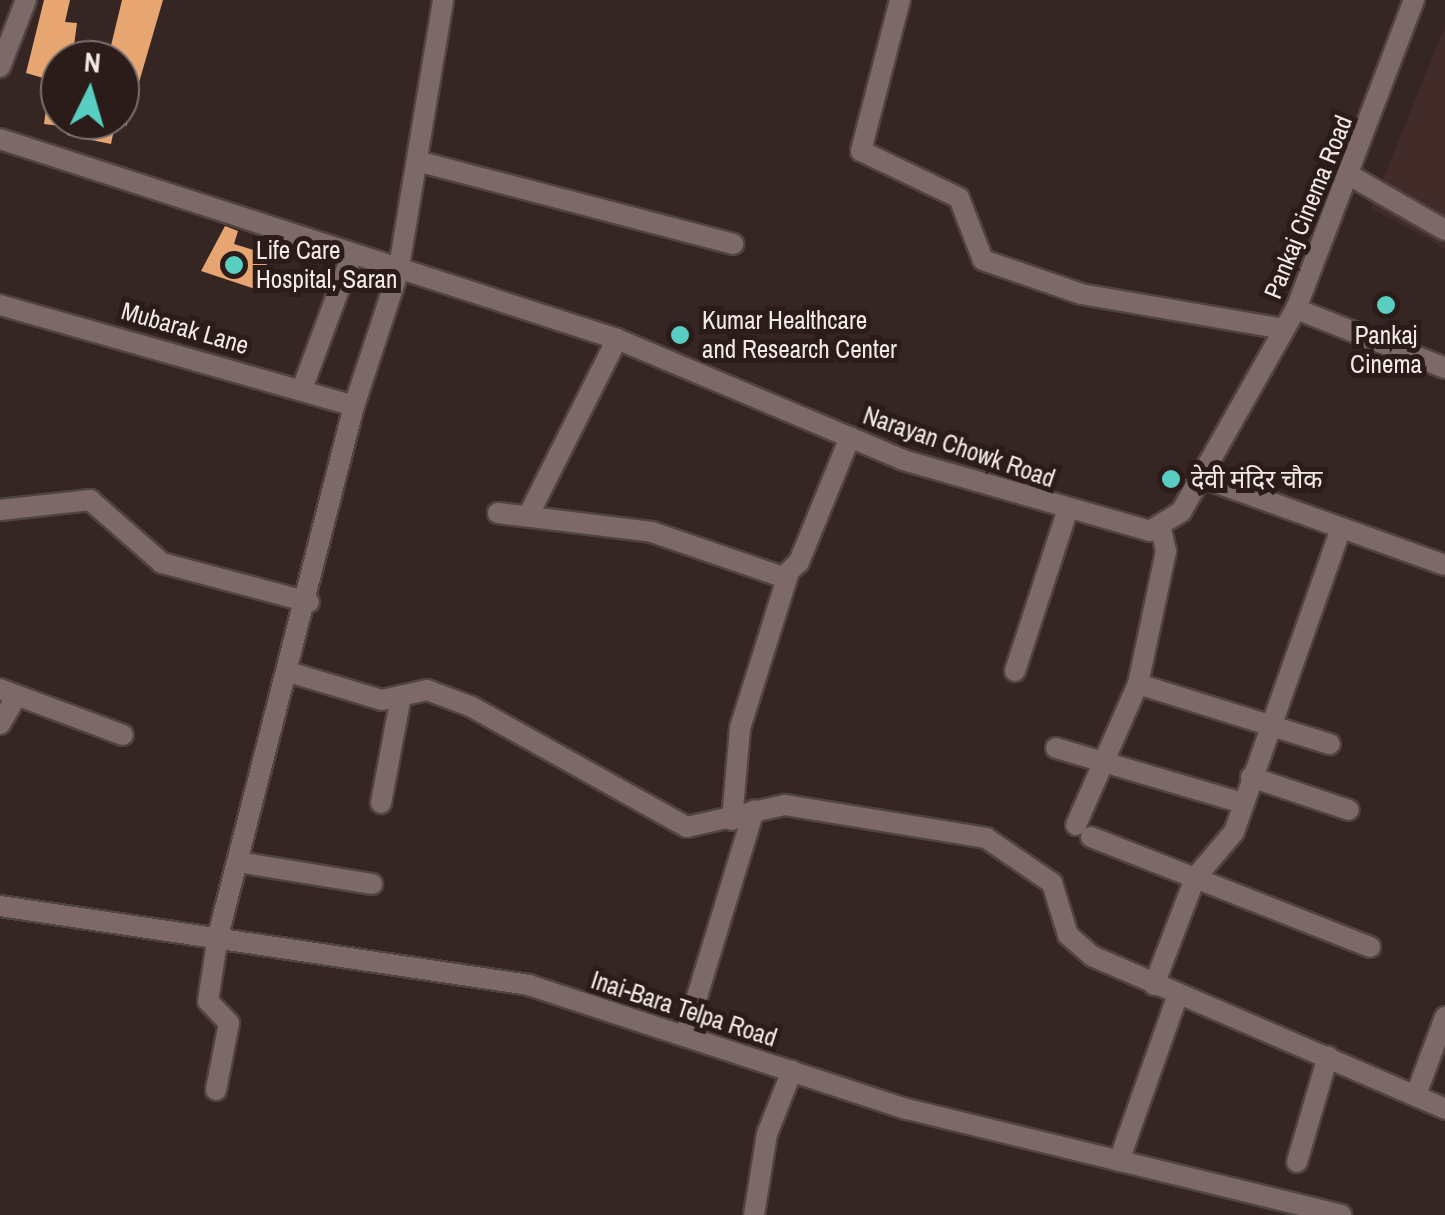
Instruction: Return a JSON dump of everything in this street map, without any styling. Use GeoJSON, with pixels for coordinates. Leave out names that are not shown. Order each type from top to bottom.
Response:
{"type":"FeatureCollection","features":[{"type":"Feature","properties":{"kind":"street"},"geometry":{"type":"LineString","coordinates":[[0,68],[26,0]]}},
{"type":"Feature","properties":{"kind":"street"},"geometry":{"type":"LineString","coordinates":[[216,1090],[229,1023],[208,1001],[218,936],[292,673],[354,406],[398,273],[443,0]]}},
{"type":"Feature","properties":{"kind":"street"},"geometry":{"type":"LineString","coordinates":[[900,0],[861,151],[959,198],[983,260],[1100,298],[1283,328]]}},
{"type":"Feature","properties":{"kind":"street","name":"Pankaj Cinema Road"},"geometry":{"type":"LineString","coordinates":[[1204,478],[1296,309],[1414,0]]}},
{"type":"Feature","properties":{"kind":"street","name":"Narayan Chowk Road"},"geometry":{"type":"LineString","coordinates":[[0,140],[398,273],[617,338],[850,437],[1068,509],[1162,529]]}},
{"type":"Feature","properties":{"kind":"street"},"geometry":{"type":"LineString","coordinates":[[417,161],[733,244]]}},
{"type":"Feature","properties":{"kind":"street"},"geometry":{"type":"LineString","coordinates":[[1350,176],[1445,230]]}},
{"type":"Feature","properties":{"kind":"street"},"geometry":{"type":"LineString","coordinates":[[302,389],[351,257]]}},
{"type":"Feature","properties":{"kind":"street","name":"Mubarak Lane"},"geometry":{"type":"LineString","coordinates":[[0,304],[354,406]]}},
{"type":"Feature","properties":{"kind":"street"},"geometry":{"type":"LineString","coordinates":[[1296,309],[1445,368]]}},
{"type":"Feature","properties":{"kind":"street"},"geometry":{"type":"LineString","coordinates":[[528,516],[617,338]]}},
{"type":"Feature","properties":{"kind":"street"},"geometry":{"type":"LineString","coordinates":[[732,820],[740,728],[788,576],[850,437]]}},
{"type":"Feature","properties":{"kind":"street"},"geometry":{"type":"LineString","coordinates":[[1370,947],[1084,831],[1138,684],[1166,551],[1162,529],[1204,478],[1445,565]]}},
{"type":"Feature","properties":{"kind":"street"},"geometry":{"type":"LineString","coordinates":[[0,510],[90,500],[162,563],[309,602]]}},
{"type":"Feature","properties":{"kind":"street"},"geometry":{"type":"LineString","coordinates":[[1014,671],[1068,509]]}},
{"type":"Feature","properties":{"kind":"street"},"geometry":{"type":"LineString","coordinates":[[498,513],[652,532],[788,576]]}},
{"type":"Feature","properties":{"kind":"street"},"geometry":{"type":"LineString","coordinates":[[1154,985],[1195,878],[1228,840],[1266,724],[1285,695],[1341,528]]}},
{"type":"Feature","properties":{"kind":"street"},"geometry":{"type":"LineString","coordinates":[[292,673],[382,700],[427,690],[472,707],[663,819],[708,829],[754,810],[785,805],[986,838],[1052,883],[1076,946],[1154,985],[1417,1092],[1445,1109]]}},
{"type":"Feature","properties":{"kind":"street"},"geometry":{"type":"LineString","coordinates":[[1138,684],[1330,744]]}},
{"type":"Feature","properties":{"kind":"street"},"geometry":{"type":"LineString","coordinates":[[0,724],[8,693],[123,735]]}},
{"type":"Feature","properties":{"kind":"street"},"geometry":{"type":"LineString","coordinates":[[380,802],[401,696]]}},
{"type":"Feature","properties":{"kind":"street"},"geometry":{"type":"LineString","coordinates":[[1056,748],[1111,758],[1243,802]]}},
{"type":"Feature","properties":{"kind":"street"},"geometry":{"type":"LineString","coordinates":[[1251,777],[1349,810]]}},
{"type":"Feature","properties":{"kind":"street"},"geometry":{"type":"LineString","coordinates":[[686,1036],[754,810]]}},
{"type":"Feature","properties":{"kind":"street"},"geometry":{"type":"LineString","coordinates":[[238,862],[372,884]]}},
{"type":"Feature","properties":{"kind":"street","name":"Inai-Bara Telpa Road"},"geometry":{"type":"LineString","coordinates":[[0,906],[529,985],[792,1071],[1118,1161],[1340,1215]]}},
{"type":"Feature","properties":{"kind":"street"},"geometry":{"type":"LineString","coordinates":[[1118,1161],[1178,994]]}},
{"type":"Feature","properties":{"kind":"street"},"geometry":{"type":"LineString","coordinates":[[1417,1092],[1445,1017]]}},
{"type":"Feature","properties":{"kind":"street"},"geometry":{"type":"LineString","coordinates":[[1297,1162],[1328,1056]]}},
{"type":"Feature","properties":{"kind":"street"},"geometry":{"type":"LineString","coordinates":[[754,1215],[767,1134],[792,1071]]}},
{"type":"Feature","properties":{"kind":"shaded area"},"geometry":{"type":"Polygon","coordinates":[[[1445,27],[1445,249],[1371,208],[1445,27]]]}},
{"type":"Feature","properties":{"kind":"building"},"geometry":{"type":"Polygon","coordinates":[[[44,0],[70,0],[65,22],[77,23],[75,40],[40,40],[40,77],[26,73],[44,0]]]}},
{"type":"Feature","properties":{"kind":"building"},"geometry":{"type":"Polygon","coordinates":[[[122,0],[163,0],[140,79],[140,40],[112,40],[122,0]]]}},
{"type":"Feature","properties":{"kind":"building"},"geometry":{"type":"Polygon","coordinates":[[[225,226],[238,231],[234,244],[270,255],[258,290],[201,271],[225,226]]]}},
{"type":"Feature","properties":{"kind":"building"},"geometry":{"type":"Polygon","coordinates":[[[677,324],[691,328],[686,347],[671,343],[677,324]]]}},
{"type":"Feature","properties":{"kind":"place","name":"Life Care Hospital, Saran"},"geometry":{"type":"Point","coordinates":[234,265]}},
{"type":"Feature","properties":{"kind":"place","name":"Pankaj Cinema"},"geometry":{"type":"Point","coordinates":[1386,305]}},
{"type":"Feature","properties":{"kind":"place","name":"Kumar Healthcare and Research Center"},"geometry":{"type":"Point","coordinates":[680,335]}},
{"type":"Feature","properties":{"kind":"place","name":"देवी मंदिर चौक"},"geometry":{"type":"Point","coordinates":[1171,479]}}]}
